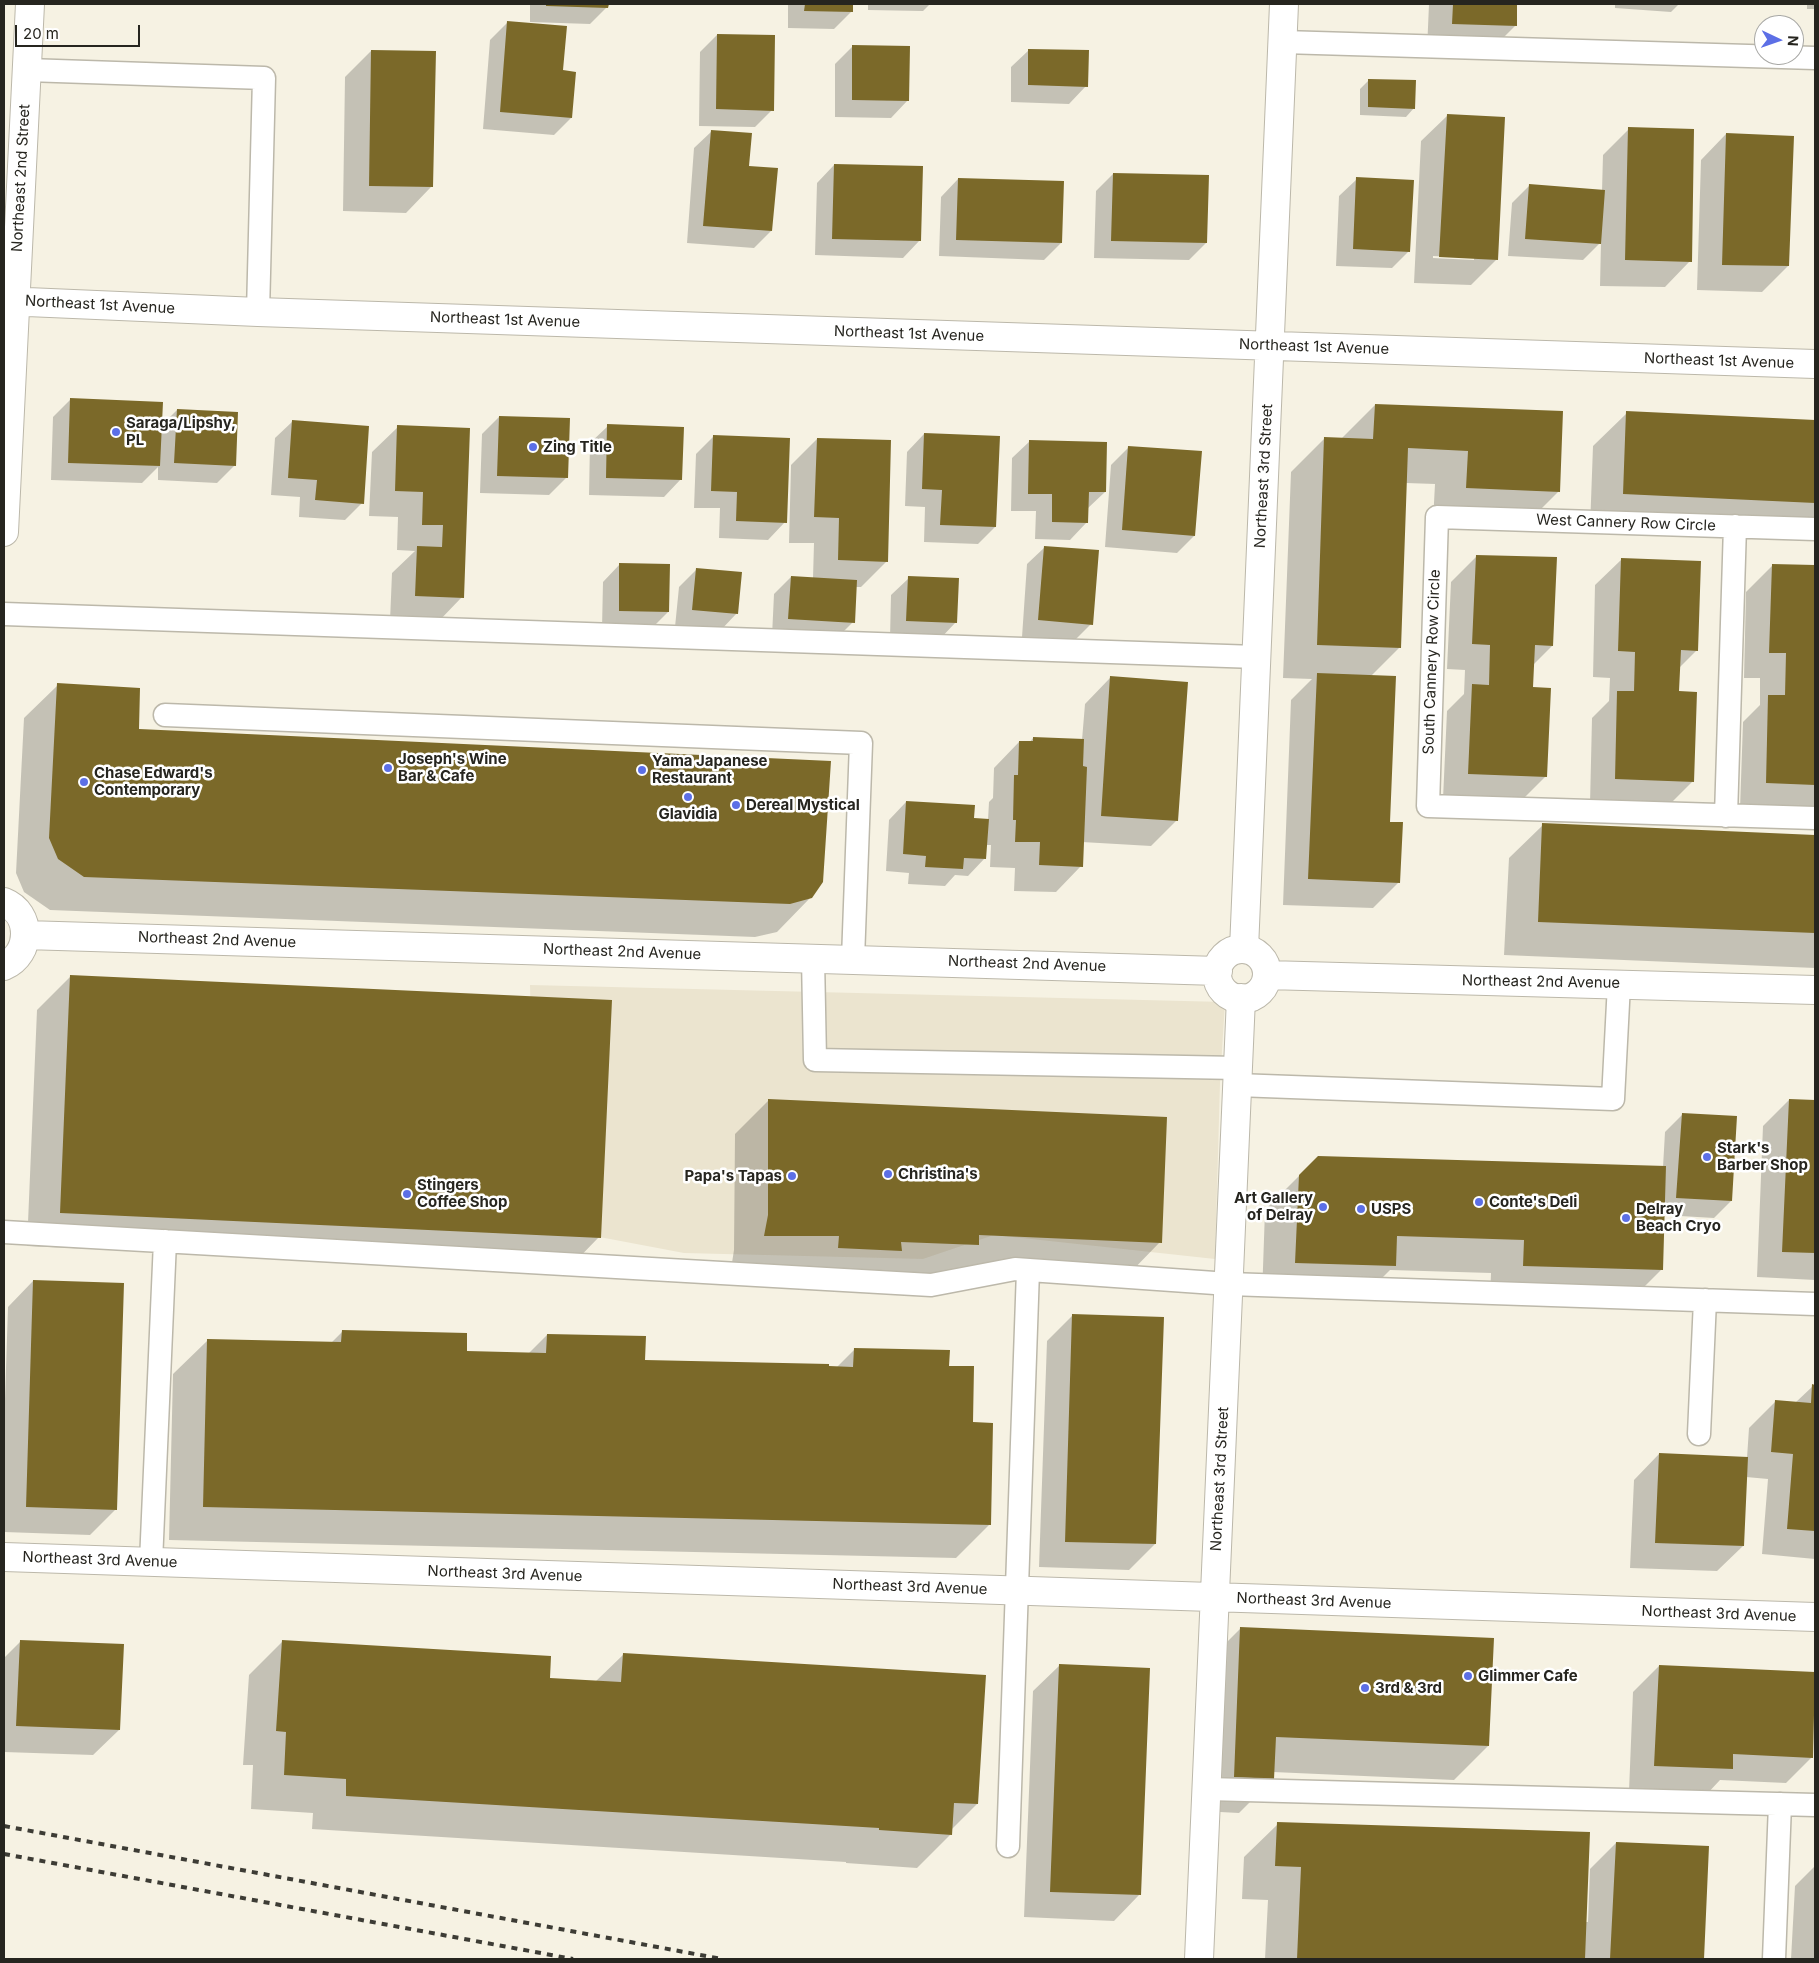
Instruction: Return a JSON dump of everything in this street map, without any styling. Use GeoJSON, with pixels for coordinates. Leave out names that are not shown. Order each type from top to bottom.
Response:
{"type":"FeatureCollection","features":[{"type":"Feature","properties":{"kind":"street","name":"Northeast 2nd Street"},"geometry":{"type":"LineString","coordinates":[[4,532],[9,301],[27,70],[30,4]]}},
{"type":"Feature","properties":{"kind":"street","name":"Northeast 3rd Street"},"geometry":{"type":"LineString","coordinates":[[1244,949],[1284,4]]}},
{"type":"Feature","properties":{"kind":"street","name":"Northeast 1st Avenue"},"geometry":{"type":"LineString","coordinates":[[9,301],[258,312],[1815,364]]}},
{"type":"Feature","properties":{"kind":"street"},"geometry":{"type":"LineString","coordinates":[[4,902],[10,904],[18,912],[24,923],[26,935],[24,946],[18,956],[4,966]]}},
{"type":"Feature","properties":{"kind":"street","name":"Northeast 2nd Avenue"},"geometry":{"type":"LineString","coordinates":[[26,935],[1218,971]]}},
{"type":"Feature","properties":{"kind":"street"},"geometry":{"type":"LineString","coordinates":[[1244,949],[1252,950],[1264,960],[1267,967],[1267,976],[1261,990],[1256,995],[1241,998],[1227,993],[1218,979],[1218,971],[1224,957],[1230,952],[1244,949]]}},
{"type":"Feature","properties":{"kind":"street","name":"Northeast 2nd Avenue"},"geometry":{"type":"LineString","coordinates":[[1267,976],[1815,990]]}},
{"type":"Feature","properties":{"kind":"street","name":"Northeast 3rd Street"},"geometry":{"type":"LineString","coordinates":[[1199,1959],[1241,998]]}},
{"type":"Feature","properties":{"kind":"street","name":"Northeast 3rd Avenue"},"geometry":{"type":"LineString","coordinates":[[4,1557],[1815,1617]]}},
{"type":"Feature","properties":{"kind":"lane"},"geometry":{"type":"LineString","coordinates":[[1283,42],[1815,58]]}},
{"type":"Feature","properties":{"kind":"lane"},"geometry":{"type":"LineString","coordinates":[[27,70],[264,78],[258,312]]}},
{"type":"Feature","properties":{"kind":"lane","name":"West Cannery Row Circle"},"geometry":{"type":"LineString","coordinates":[[1437,517],[1815,529]]}},
{"type":"Feature","properties":{"kind":"lane","name":"South Cannery Row Circle"},"geometry":{"type":"LineString","coordinates":[[1437,517],[1428,806],[1726,816]]}},
{"type":"Feature","properties":{"kind":"lane"},"geometry":{"type":"LineString","coordinates":[[1735,526],[1726,816],[1815,818]]}},
{"type":"Feature","properties":{"kind":"lane"},"geometry":{"type":"LineString","coordinates":[[4,614],[1256,657]]}},
{"type":"Feature","properties":{"kind":"lane"},"geometry":{"type":"LineString","coordinates":[[165,715],[861,744],[853,959]]}},
{"type":"Feature","properties":{"kind":"lane"},"geometry":{"type":"LineString","coordinates":[[813,958],[815,1060],[1237,1077],[1613,1099],[1618,984]]}},
{"type":"Feature","properties":{"kind":"lane"},"geometry":{"type":"LineString","coordinates":[[4,1232],[931,1285],[1015,1269],[1229,1284],[1815,1304]]}},
{"type":"Feature","properties":{"kind":"lane"},"geometry":{"type":"LineString","coordinates":[[151,1562],[165,1242]]}},
{"type":"Feature","properties":{"kind":"lane"},"geometry":{"type":"LineString","coordinates":[[1008,1846],[1028,1270]]}},
{"type":"Feature","properties":{"kind":"lane"},"geometry":{"type":"LineString","coordinates":[[1699,1434],[1705,1300]]}},
{"type":"Feature","properties":{"kind":"lane"},"geometry":{"type":"LineString","coordinates":[[1207,1789],[1815,1805]]}},
{"type":"Feature","properties":{"kind":"lane"},"geometry":{"type":"LineString","coordinates":[[1774,1959],[1780,1804]]}},
{"type":"Feature","properties":{"kind":"shaded area"},"geometry":{"type":"Polygon","coordinates":[[[530,985],[1225,1002],[1220,1083],[1215,1259],[994,1235],[923,1259],[684,1253],[536,1225],[530,985]]]}},
{"type":"Feature","properties":{"kind":"building"},"geometry":{"type":"Polygon","coordinates":[[[546,4],[609,4],[608,8],[546,6],[546,4]]]}},
{"type":"Feature","properties":{"kind":"building"},"geometry":{"type":"Polygon","coordinates":[[[805,4],[853,4],[853,12],[804,11],[805,4]]]}},
{"type":"Feature","properties":{"kind":"building"},"geometry":{"type":"Polygon","coordinates":[[[1453,4],[1517,4],[1517,26],[1452,24],[1453,4]]]}},
{"type":"Feature","properties":{"kind":"building"},"geometry":{"type":"Polygon","coordinates":[[[507,21],[567,26],[563,70],[576,72],[572,118],[500,112],[507,21]]]}},
{"type":"Feature","properties":{"kind":"building"},"geometry":{"type":"Polygon","coordinates":[[[717,34],[775,35],[774,111],[716,109],[717,34]]]}},
{"type":"Feature","properties":{"kind":"building"},"geometry":{"type":"Polygon","coordinates":[[[852,45],[910,46],[909,101],[852,100],[852,45]]]}},
{"type":"Feature","properties":{"kind":"building"},"geometry":{"type":"Polygon","coordinates":[[[1028,49],[1089,50],[1088,87],[1028,85],[1028,49]]]}},
{"type":"Feature","properties":{"kind":"building"},"geometry":{"type":"Polygon","coordinates":[[[371,50],[436,51],[433,187],[369,186],[371,50]]]}},
{"type":"Feature","properties":{"kind":"building"},"geometry":{"type":"Polygon","coordinates":[[[1368,79],[1416,80],[1415,109],[1368,107],[1368,79]]]}},
{"type":"Feature","properties":{"kind":"building"},"geometry":{"type":"Polygon","coordinates":[[[1447,114],[1505,117],[1498,260],[1439,257],[1447,114]]]}},
{"type":"Feature","properties":{"kind":"building"},"geometry":{"type":"Polygon","coordinates":[[[1628,127],[1694,129],[1692,262],[1625,260],[1628,127]]]}},
{"type":"Feature","properties":{"kind":"building"},"geometry":{"type":"Polygon","coordinates":[[[711,130],[752,133],[749,166],[778,168],[772,231],[703,226],[711,130]]]}},
{"type":"Feature","properties":{"kind":"building"},"geometry":{"type":"Polygon","coordinates":[[[1726,133],[1794,136],[1789,266],[1722,265],[1726,133]]]}},
{"type":"Feature","properties":{"kind":"building"},"geometry":{"type":"Polygon","coordinates":[[[834,164],[923,166],[921,241],[832,239],[834,164]]]}},
{"type":"Feature","properties":{"kind":"building"},"geometry":{"type":"Polygon","coordinates":[[[1113,173],[1209,175],[1207,243],[1111,241],[1113,173]]]}},
{"type":"Feature","properties":{"kind":"building"},"geometry":{"type":"Polygon","coordinates":[[[1356,177],[1414,180],[1410,252],[1353,249],[1356,177]]]}},
{"type":"Feature","properties":{"kind":"building"},"geometry":{"type":"Polygon","coordinates":[[[958,178],[1064,181],[1062,243],[956,240],[958,178]]]}},
{"type":"Feature","properties":{"kind":"building"},"geometry":{"type":"Polygon","coordinates":[[[1529,184],[1605,190],[1601,244],[1525,239],[1529,184]]]}},
{"type":"Feature","properties":{"kind":"building","name":"Saraga/Lipshy, PL"},"geometry":{"type":"Polygon","coordinates":[[[70,398],[163,402],[160,466],[68,463],[70,398]]]}},
{"type":"Feature","properties":{"kind":"building"},"geometry":{"type":"Polygon","coordinates":[[[1375,404],[1563,411],[1560,492],[1466,488],[1468,451],[1408,448],[1401,648],[1317,645],[1324,437],[1373,439],[1375,404]]]}},
{"type":"Feature","properties":{"kind":"building"},"geometry":{"type":"Polygon","coordinates":[[[177,409],[238,412],[236,466],[174,463],[177,409]]]}},
{"type":"Feature","properties":{"kind":"building"},"geometry":{"type":"Polygon","coordinates":[[[1626,411],[1815,420],[1815,503],[1623,494],[1626,411]]]}},
{"type":"Feature","properties":{"kind":"building","name":"Zing Title"},"geometry":{"type":"Polygon","coordinates":[[[499,416],[570,418],[568,478],[497,476],[499,416]]]}},
{"type":"Feature","properties":{"kind":"building"},"geometry":{"type":"Polygon","coordinates":[[[292,420],[369,426],[364,504],[315,500],[317,480],[288,478],[292,420]]]}},
{"type":"Feature","properties":{"kind":"building"},"geometry":{"type":"Polygon","coordinates":[[[607,424],[684,427],[682,480],[606,478],[607,424]]]}},
{"type":"Feature","properties":{"kind":"building"},"geometry":{"type":"Polygon","coordinates":[[[397,425],[470,428],[464,598],[415,596],[417,546],[442,547],[443,525],[422,525],[423,492],[395,491],[397,425]]]}},
{"type":"Feature","properties":{"kind":"building"},"geometry":{"type":"Polygon","coordinates":[[[924,433],[1000,436],[996,527],[940,525],[942,490],[922,489],[924,433]]]}},
{"type":"Feature","properties":{"kind":"building"},"geometry":{"type":"Polygon","coordinates":[[[713,435],[790,438],[787,523],[736,521],[737,492],[711,491],[713,435]]]}},
{"type":"Feature","properties":{"kind":"building"},"geometry":{"type":"Polygon","coordinates":[[[817,438],[891,440],[888,562],[838,560],[839,518],[814,517],[817,438]]]}},
{"type":"Feature","properties":{"kind":"building"},"geometry":{"type":"Polygon","coordinates":[[[1029,440],[1107,442],[1106,492],[1089,492],[1088,523],[1052,522],[1052,494],[1028,494],[1029,440]]]}},
{"type":"Feature","properties":{"kind":"building"},"geometry":{"type":"Polygon","coordinates":[[[1128,446],[1202,451],[1195,536],[1122,530],[1128,446]]]}},
{"type":"Feature","properties":{"kind":"building"},"geometry":{"type":"Polygon","coordinates":[[[1044,546],[1099,550],[1093,625],[1038,620],[1044,546]]]}},
{"type":"Feature","properties":{"kind":"building"},"geometry":{"type":"Polygon","coordinates":[[[1476,555],[1557,557],[1553,646],[1535,645],[1533,687],[1551,688],[1547,777],[1468,774],[1472,684],[1489,685],[1490,645],[1472,644],[1476,555]]]}},
{"type":"Feature","properties":{"kind":"building"},"geometry":{"type":"Polygon","coordinates":[[[1621,558],[1701,561],[1698,651],[1681,650],[1679,691],[1697,692],[1694,782],[1615,779],[1617,691],[1634,691],[1635,652],[1618,651],[1621,558]]]}},
{"type":"Feature","properties":{"kind":"building"},"geometry":{"type":"Polygon","coordinates":[[[619,563],[670,564],[669,612],[619,611],[619,563]]]}},
{"type":"Feature","properties":{"kind":"building"},"geometry":{"type":"Polygon","coordinates":[[[1772,564],[1815,565],[1815,785],[1766,783],[1768,695],[1785,695],[1786,653],[1769,653],[1772,564]]]}},
{"type":"Feature","properties":{"kind":"building"},"geometry":{"type":"Polygon","coordinates":[[[696,568],[742,572],[738,614],[692,610],[696,568]]]}},
{"type":"Feature","properties":{"kind":"building"},"geometry":{"type":"Polygon","coordinates":[[[791,576],[857,580],[855,623],[788,619],[791,576]]]}},
{"type":"Feature","properties":{"kind":"building"},"geometry":{"type":"Polygon","coordinates":[[[908,576],[959,578],[957,623],[906,621],[908,576]]]}},
{"type":"Feature","properties":{"kind":"building"},"geometry":{"type":"Polygon","coordinates":[[[1317,673],[1396,676],[1390,822],[1403,822],[1400,883],[1308,879],[1317,673]]]}},
{"type":"Feature","properties":{"kind":"building"},"geometry":{"type":"Polygon","coordinates":[[[1110,676],[1188,682],[1178,821],[1101,816],[1110,676]]]}},
{"type":"Feature","properties":{"kind":"building"},"geometry":{"type":"Polygon","coordinates":[[[57,683],[140,688],[139,729],[831,761],[823,882],[812,898],[790,904],[84,877],[58,859],[49,838],[57,683]]]}},
{"type":"Feature","properties":{"kind":"building"},"geometry":{"type":"Polygon","coordinates":[[[1033,737],[1084,739],[1083,766],[1087,767],[1083,867],[1039,865],[1040,842],[1015,842],[1016,820],[1013,820],[1014,775],[1018,775],[1019,741],[1033,741],[1033,737]]]}},
{"type":"Feature","properties":{"kind":"building"},"geometry":{"type":"Polygon","coordinates":[[[906,801],[975,805],[974,818],[989,819],[986,859],[964,858],[963,869],[925,867],[926,856],[903,854],[906,801]]]}},
{"type":"Feature","properties":{"kind":"building"},"geometry":{"type":"Polygon","coordinates":[[[1542,823],[1815,835],[1815,933],[1538,922],[1542,823]]]}},
{"type":"Feature","properties":{"kind":"building"},"geometry":{"type":"Polygon","coordinates":[[[70,975],[612,1000],[601,1238],[60,1213],[70,975]]]}},
{"type":"Feature","properties":{"kind":"building"},"geometry":{"type":"Polygon","coordinates":[[[768,1099],[1167,1117],[1162,1243],[979,1235],[979,1245],[901,1242],[902,1251],[838,1248],[839,1236],[764,1236],[768,1215],[768,1099]]]}},
{"type":"Feature","properties":{"kind":"building"},"geometry":{"type":"Polygon","coordinates":[[[1789,1099],[1815,1100],[1815,1253],[1782,1252],[1789,1099]]]}},
{"type":"Feature","properties":{"kind":"building","name":"Stark's Barber Shop"},"geometry":{"type":"Polygon","coordinates":[[[1682,1113],[1737,1116],[1732,1201],[1676,1198],[1682,1113]]]}},
{"type":"Feature","properties":{"kind":"building"},"geometry":{"type":"Polygon","coordinates":[[[1318,1156],[1666,1166],[1663,1270],[1523,1266],[1524,1240],[1397,1236],[1396,1266],[1295,1263],[1299,1175],[1318,1156]]]}},
{"type":"Feature","properties":{"kind":"building"},"geometry":{"type":"Polygon","coordinates":[[[33,1280],[124,1283],[117,1510],[26,1507],[33,1280]]]}},
{"type":"Feature","properties":{"kind":"building"},"geometry":{"type":"Polygon","coordinates":[[[1072,1314],[1164,1317],[1156,1544],[1065,1542],[1072,1314]]]}},
{"type":"Feature","properties":{"kind":"building"},"geometry":{"type":"Polygon","coordinates":[[[342,1330],[467,1333],[467,1351],[546,1353],[547,1334],[646,1336],[645,1360],[829,1364],[829,1366],[853,1367],[854,1348],[950,1350],[949,1366],[974,1366],[973,1422],[993,1423],[991,1525],[203,1507],[207,1339],[341,1342],[342,1330]]]}},
{"type":"Feature","properties":{"kind":"building"},"geometry":{"type":"Polygon","coordinates":[[[1812,1384],[1815,1385],[1815,1531],[1787,1529],[1793,1454],[1771,1452],[1775,1400],[1811,1403],[1812,1384]]]}},
{"type":"Feature","properties":{"kind":"building"},"geometry":{"type":"Polygon","coordinates":[[[1659,1453],[1748,1457],[1744,1546],[1655,1543],[1659,1453]]]}},
{"type":"Feature","properties":{"kind":"building","name":"3rd & 3rd"},"geometry":{"type":"Polygon","coordinates":[[[1240,1627],[1494,1638],[1489,1746],[1276,1737],[1274,1779],[1234,1777],[1240,1627]]]}},
{"type":"Feature","properties":{"kind":"building"},"geometry":{"type":"Polygon","coordinates":[[[20,1640],[124,1644],[120,1730],[16,1726],[20,1640]]]}},
{"type":"Feature","properties":{"kind":"building"},"geometry":{"type":"Polygon","coordinates":[[[282,1640],[551,1656],[550,1678],[621,1682],[623,1653],[986,1675],[978,1804],[954,1803],[952,1835],[879,1830],[879,1828],[346,1796],[346,1779],[284,1775],[286,1732],[276,1731],[282,1640]]]}},
{"type":"Feature","properties":{"kind":"building"},"geometry":{"type":"Polygon","coordinates":[[[1059,1664],[1150,1668],[1141,1895],[1050,1892],[1059,1664]]]}},
{"type":"Feature","properties":{"kind":"building"},"geometry":{"type":"Polygon","coordinates":[[[1659,1665],[1815,1672],[1813,1758],[1733,1754],[1733,1769],[1654,1766],[1659,1665]]]}},
{"type":"Feature","properties":{"kind":"building"},"geometry":{"type":"Polygon","coordinates":[[[1277,1822],[1590,1832],[1585,1959],[1297,1959],[1301,1867],[1275,1866],[1277,1822]]]}},
{"type":"Feature","properties":{"kind":"building"},"geometry":{"type":"Polygon","coordinates":[[[1616,1842],[1709,1846],[1704,1959],[1610,1959],[1616,1842]]]}},
{"type":"Feature","properties":{"kind":"railway"},"geometry":{"type":"LineString","coordinates":[[4,1826],[722,1959]]}},
{"type":"Feature","properties":{"kind":"railway"},"geometry":{"type":"LineString","coordinates":[[4,1854],[573,1959]]}},
{"type":"Feature","properties":{"kind":"place","name":"Saraga/Lipshy, PL"},"geometry":{"type":"Point","coordinates":[116,432]}},
{"type":"Feature","properties":{"kind":"place","name":"Zing Title"},"geometry":{"type":"Point","coordinates":[533,447]}},
{"type":"Feature","properties":{"kind":"place","name":"Joseph's Wine Bar & Cafe"},"geometry":{"type":"Point","coordinates":[388,768]}},
{"type":"Feature","properties":{"kind":"place","name":"Yama Japanese Restaurant"},"geometry":{"type":"Point","coordinates":[642,770]}},
{"type":"Feature","properties":{"kind":"place","name":"Chase Edward's Contemporary"},"geometry":{"type":"Point","coordinates":[84,782]}},
{"type":"Feature","properties":{"kind":"place","name":"Glavidia"},"geometry":{"type":"Point","coordinates":[688,797]}},
{"type":"Feature","properties":{"kind":"place","name":"Dereal Mystical"},"geometry":{"type":"Point","coordinates":[736,805]}},
{"type":"Feature","properties":{"kind":"place","name":"Stark's Barber Shop"},"geometry":{"type":"Point","coordinates":[1707,1157]}},
{"type":"Feature","properties":{"kind":"place","name":"Christina's"},"geometry":{"type":"Point","coordinates":[888,1174]}},
{"type":"Feature","properties":{"kind":"place","name":"Papa's Tapas"},"geometry":{"type":"Point","coordinates":[792,1176]}},
{"type":"Feature","properties":{"kind":"place","name":"Stingers Coffee Shop"},"geometry":{"type":"Point","coordinates":[407,1194]}},
{"type":"Feature","properties":{"kind":"place","name":"Conte's Deli"},"geometry":{"type":"Point","coordinates":[1479,1202]}},
{"type":"Feature","properties":{"kind":"place","name":"Art Gallery of Delray"},"geometry":{"type":"Point","coordinates":[1323,1207]}},
{"type":"Feature","properties":{"kind":"place","name":"USPS"},"geometry":{"type":"Point","coordinates":[1361,1209]}},
{"type":"Feature","properties":{"kind":"place","name":"Delray Beach Cryo"},"geometry":{"type":"Point","coordinates":[1626,1218]}},
{"type":"Feature","properties":{"kind":"place","name":"Glimmer Cafe"},"geometry":{"type":"Point","coordinates":[1468,1676]}},
{"type":"Feature","properties":{"kind":"place","name":"3rd & 3rd"},"geometry":{"type":"Point","coordinates":[1365,1688]}}]}
